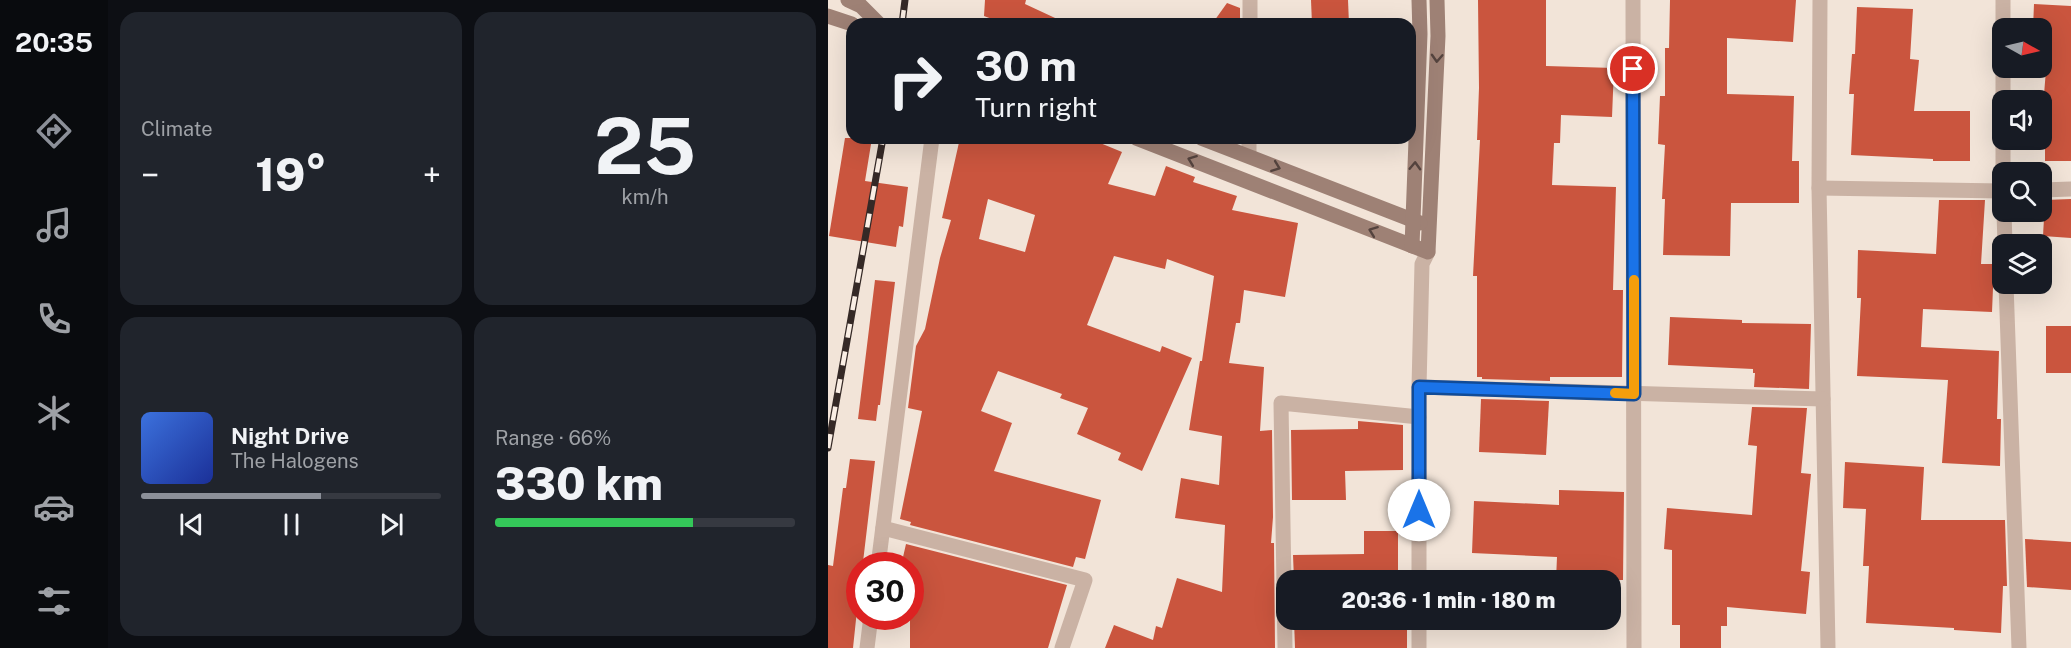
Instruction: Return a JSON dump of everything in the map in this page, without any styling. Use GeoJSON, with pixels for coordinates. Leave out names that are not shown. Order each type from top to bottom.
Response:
{"type":"FeatureCollection","features":[{"type":"Feature","properties":{"kind":"main road"},"geometry":{"type":"LineString","coordinates":[[848,0],[861,6],[873,18]]}},
{"type":"Feature","properties":{"kind":"main road"},"geometry":{"type":"LineString","coordinates":[[1416,140],[1419,0]]}},
{"type":"Feature","properties":{"kind":"main road"},"geometry":{"type":"LineString","coordinates":[[1425,258],[1429,226],[1438,36],[1437,0]]}},
{"type":"Feature","properties":{"kind":"main road"},"geometry":{"type":"LineString","coordinates":[[828,16],[846,22]]}},
{"type":"Feature","properties":{"kind":"main road"},"geometry":{"type":"LineString","coordinates":[[1151,144],[1412,246],[1425,258]]}},
{"type":"Feature","properties":{"kind":"main road"},"geometry":{"type":"LineString","coordinates":[[1218,144],[1429,226]]}},
{"type":"Feature","properties":{"kind":"main road"},"geometry":{"type":"LineString","coordinates":[[1412,246],[1416,144]]}},
{"type":"Feature","properties":{"kind":"street"},"geometry":{"type":"LineString","coordinates":[[1250,0],[1250,18]]}},
{"type":"Feature","properties":{"kind":"street"},"geometry":{"type":"LineString","coordinates":[[1633,0],[1634,648]]}},
{"type":"Feature","properties":{"kind":"street"},"geometry":{"type":"LineString","coordinates":[[1821,0],[1819,188],[1827,648]]}},
{"type":"Feature","properties":{"kind":"street"},"geometry":{"type":"LineString","coordinates":[[2003,0],[2003,18]]}},
{"type":"Feature","properties":{"kind":"street"},"geometry":{"type":"LineString","coordinates":[[880,552],[931,144]]}},
{"type":"Feature","properties":{"kind":"street"},"geometry":{"type":"LineString","coordinates":[[1249,144],[1249,156]]}},
{"type":"Feature","properties":{"kind":"street"},"geometry":{"type":"LineString","coordinates":[[1819,188],[1992,191]]}},
{"type":"Feature","properties":{"kind":"street"},"geometry":{"type":"LineString","coordinates":[[2052,190],[2071,189]]}},
{"type":"Feature","properties":{"kind":"street"},"geometry":{"type":"LineString","coordinates":[[1419,570],[1419,387],[1425,258]]}},
{"type":"Feature","properties":{"kind":"street"},"geometry":{"type":"LineString","coordinates":[[2006,294],[2019,648]]}},
{"type":"Feature","properties":{"kind":"street"},"geometry":{"type":"LineString","coordinates":[[1419,387],[1823,399]]}},
{"type":"Feature","properties":{"kind":"street"},"geometry":{"type":"LineString","coordinates":[[1285,648],[1281,403],[1419,417]]}},
{"type":"Feature","properties":{"kind":"street"},"geometry":{"type":"LineString","coordinates":[[883,528],[1085,580],[1062,648]]}},
{"type":"Feature","properties":{"kind":"street"},"geometry":{"type":"LineString","coordinates":[[867,648],[869,630]]}},
{"type":"Feature","properties":{"kind":"street"},"geometry":{"type":"LineString","coordinates":[[1419,630],[1419,648]]}},
{"type":"Feature","properties":{"kind":"building"},"geometry":{"type":"Polygon","coordinates":[[[985,0],[1026,0],[1025,4],[1055,18],[989,18],[984,16],[985,0]]]}},
{"type":"Feature","properties":{"kind":"building"},"geometry":{"type":"Polygon","coordinates":[[[1311,0],[1348,0],[1349,18],[1312,18],[1311,0]]]}},
{"type":"Feature","properties":{"kind":"building"},"geometry":{"type":"Polygon","coordinates":[[[1478,0],[1546,0],[1546,66],[1614,68],[1612,117],[1561,115],[1560,143],[1554,143],[1552,185],[1616,187],[1613,290],[1623,290],[1622,377],[1550,377],[1550,381],[1477,377],[1477,276],[1473,276],[1480,140],[1477,140],[1478,0]]]}},
{"type":"Feature","properties":{"kind":"building"},"geometry":{"type":"Polygon","coordinates":[[[1670,0],[1796,0],[1793,42],[1727,38],[1727,94],[1794,96],[1792,161],[1799,161],[1799,203],[1731,203],[1730,256],[1663,255],[1665,199],[1662,199],[1665,145],[1658,144],[1660,96],[1665,96],[1665,48],[1669,48],[1670,0]]]}},
{"type":"Feature","properties":{"kind":"building"},"geometry":{"type":"Polygon","coordinates":[[[1227,3],[1240,8],[1240,18],[1216,18],[1227,3]]]}},
{"type":"Feature","properties":{"kind":"building"},"geometry":{"type":"Polygon","coordinates":[[[2034,4],[2071,6],[2071,161],[2045,161],[2045,150],[2052,150],[2052,90],[2044,90],[2045,78],[2052,78],[2052,18],[2033,18],[2034,4]]]}},
{"type":"Feature","properties":{"kind":"building"},"geometry":{"type":"Polygon","coordinates":[[[1857,7],[1913,9],[1910,59],[1919,60],[1914,111],[1970,111],[1970,161],[1933,161],[1933,159],[1851,155],[1854,94],[1849,94],[1852,54],[1855,54],[1857,7]]]}},
{"type":"Feature","properties":{"kind":"building"},"geometry":{"type":"Polygon","coordinates":[[[845,138],[846,144],[871,144],[865,181],[908,187],[903,227],[899,226],[896,247],[829,236],[845,138]]]}},
{"type":"Feature","properties":{"kind":"building"},"geometry":{"type":"Polygon","coordinates":[[[959,144],[1103,144],[1122,152],[1108,184],[1155,196],[1166,166],[1195,177],[1193,182],[1237,196],[1232,210],[1298,223],[1285,297],[1244,290],[1240,323],[1236,323],[1229,363],[1264,367],[1260,431],[1272,430],[1271,543],[1274,543],[1275,648],[1105,648],[1114,625],[1153,640],[1156,626],[1162,628],[1177,578],[1222,592],[1225,525],[1175,518],[1181,478],[1219,485],[1222,436],[1189,430],[1214,276],[1167,259],[1165,269],[1114,256],[1087,325],[1160,352],[1162,346],[1192,358],[1142,471],[1118,460],[1121,453],[1077,434],[1088,408],[1060,398],[1062,394],[998,371],[981,411],[1012,423],[994,471],[1101,500],[1085,559],[1076,557],[1073,567],[910,525],[911,522],[900,519],[922,411],[908,408],[916,346],[925,329],[940,258],[951,220],[942,218],[959,144]],[[988,199],[979,239],[1025,252],[1035,215],[988,199]]]}},
{"type":"Feature","properties":{"kind":"building"},"geometry":{"type":"Polygon","coordinates":[[[2071,199],[2071,238],[2043,234],[2044,222],[2052,222],[2052,200],[2071,199]]]}},
{"type":"Feature","properties":{"kind":"building"},"geometry":{"type":"Polygon","coordinates":[[[1939,200],[1985,200],[1981,264],[1992,264],[1992,312],[1923,309],[1921,347],[1999,351],[1997,419],[2001,419],[2000,466],[1942,463],[1948,380],[1857,376],[1861,298],[1857,298],[1858,250],[1936,254],[1939,200]]]}},
{"type":"Feature","properties":{"kind":"building"},"geometry":{"type":"Polygon","coordinates":[[[875,280],[895,282],[876,421],[858,419],[875,280]]]}},
{"type":"Feature","properties":{"kind":"building"},"geometry":{"type":"Polygon","coordinates":[[[1670,317],[1742,320],[1742,323],[1811,324],[1809,389],[1754,387],[1753,369],[1668,365],[1670,317]]]}},
{"type":"Feature","properties":{"kind":"building"},"geometry":{"type":"Polygon","coordinates":[[[2046,326],[2071,326],[2071,373],[2046,373],[2046,326]]]}},
{"type":"Feature","properties":{"kind":"building"},"geometry":{"type":"Polygon","coordinates":[[[1481,399],[1549,401],[1546,455],[1479,452],[1481,399]]]}},
{"type":"Feature","properties":{"kind":"building"},"geometry":{"type":"Polygon","coordinates":[[[1752,407],[1807,408],[1801,473],[1811,474],[1801,571],[1810,572],[1806,614],[1727,607],[1727,626],[1721,626],[1721,648],[1680,648],[1680,625],[1672,625],[1672,550],[1664,549],[1667,508],[1752,515],[1757,446],[1748,445],[1752,407]]]}},
{"type":"Feature","properties":{"kind":"building"},"geometry":{"type":"Polygon","coordinates":[[[1358,421],[1403,425],[1403,470],[1345,471],[1346,500],[1292,500],[1291,430],[1358,429],[1358,421]]]}},
{"type":"Feature","properties":{"kind":"building"},"geometry":{"type":"Polygon","coordinates":[[[850,459],[875,461],[864,552],[846,552],[846,630],[855,630],[853,648],[828,648],[828,565],[833,566],[843,488],[846,488],[850,459]]]}},
{"type":"Feature","properties":{"kind":"building"},"geometry":{"type":"Polygon","coordinates":[[[1845,462],[1924,467],[1921,520],[2005,520],[2007,586],[2003,586],[2001,633],[1866,623],[1869,566],[1863,566],[1866,509],[1843,508],[1845,462]]]}},
{"type":"Feature","properties":{"kind":"building"},"geometry":{"type":"Polygon","coordinates":[[[1559,490],[1624,492],[1623,580],[1621,580],[1621,570],[1556,570],[1557,557],[1472,553],[1474,501],[1559,505],[1559,490]]]}},
{"type":"Feature","properties":{"kind":"building"},"geometry":{"type":"Polygon","coordinates":[[[1364,531],[1398,531],[1398,570],[1294,570],[1293,555],[1364,554],[1364,531]]]}},
{"type":"Feature","properties":{"kind":"building"},"geometry":{"type":"Polygon","coordinates":[[[2025,539],[2071,542],[2071,590],[2027,587],[2025,539]]]}},
{"type":"Feature","properties":{"kind":"building"},"geometry":{"type":"Polygon","coordinates":[[[906,544],[1067,585],[1048,648],[910,648],[910,630],[924,630],[924,552],[904,552],[906,544]]]}},
{"type":"Feature","properties":{"kind":"building"},"geometry":{"type":"Polygon","coordinates":[[[1294,630],[1407,630],[1407,648],[1295,648],[1294,630]]]}},
{"type":"Feature","properties":{"kind":"railway"},"geometry":{"type":"LineString","coordinates":[[903,18],[905,0]]}},
{"type":"Feature","properties":{"kind":"railway"},"geometry":{"type":"LineString","coordinates":[[828,448],[882,144]]}},
{"type":"Feature","properties":{"kind":"slow traffic"},"geometry":{"type":"LineString","coordinates":[[1615,393],[1634,394],[1634,280]]}},
{"type":"Feature","properties":{"kind":"route"},"geometry":{"type":"LineString","coordinates":[[1419,510],[1419,387],[1634,394],[1633,69]]}}]}
